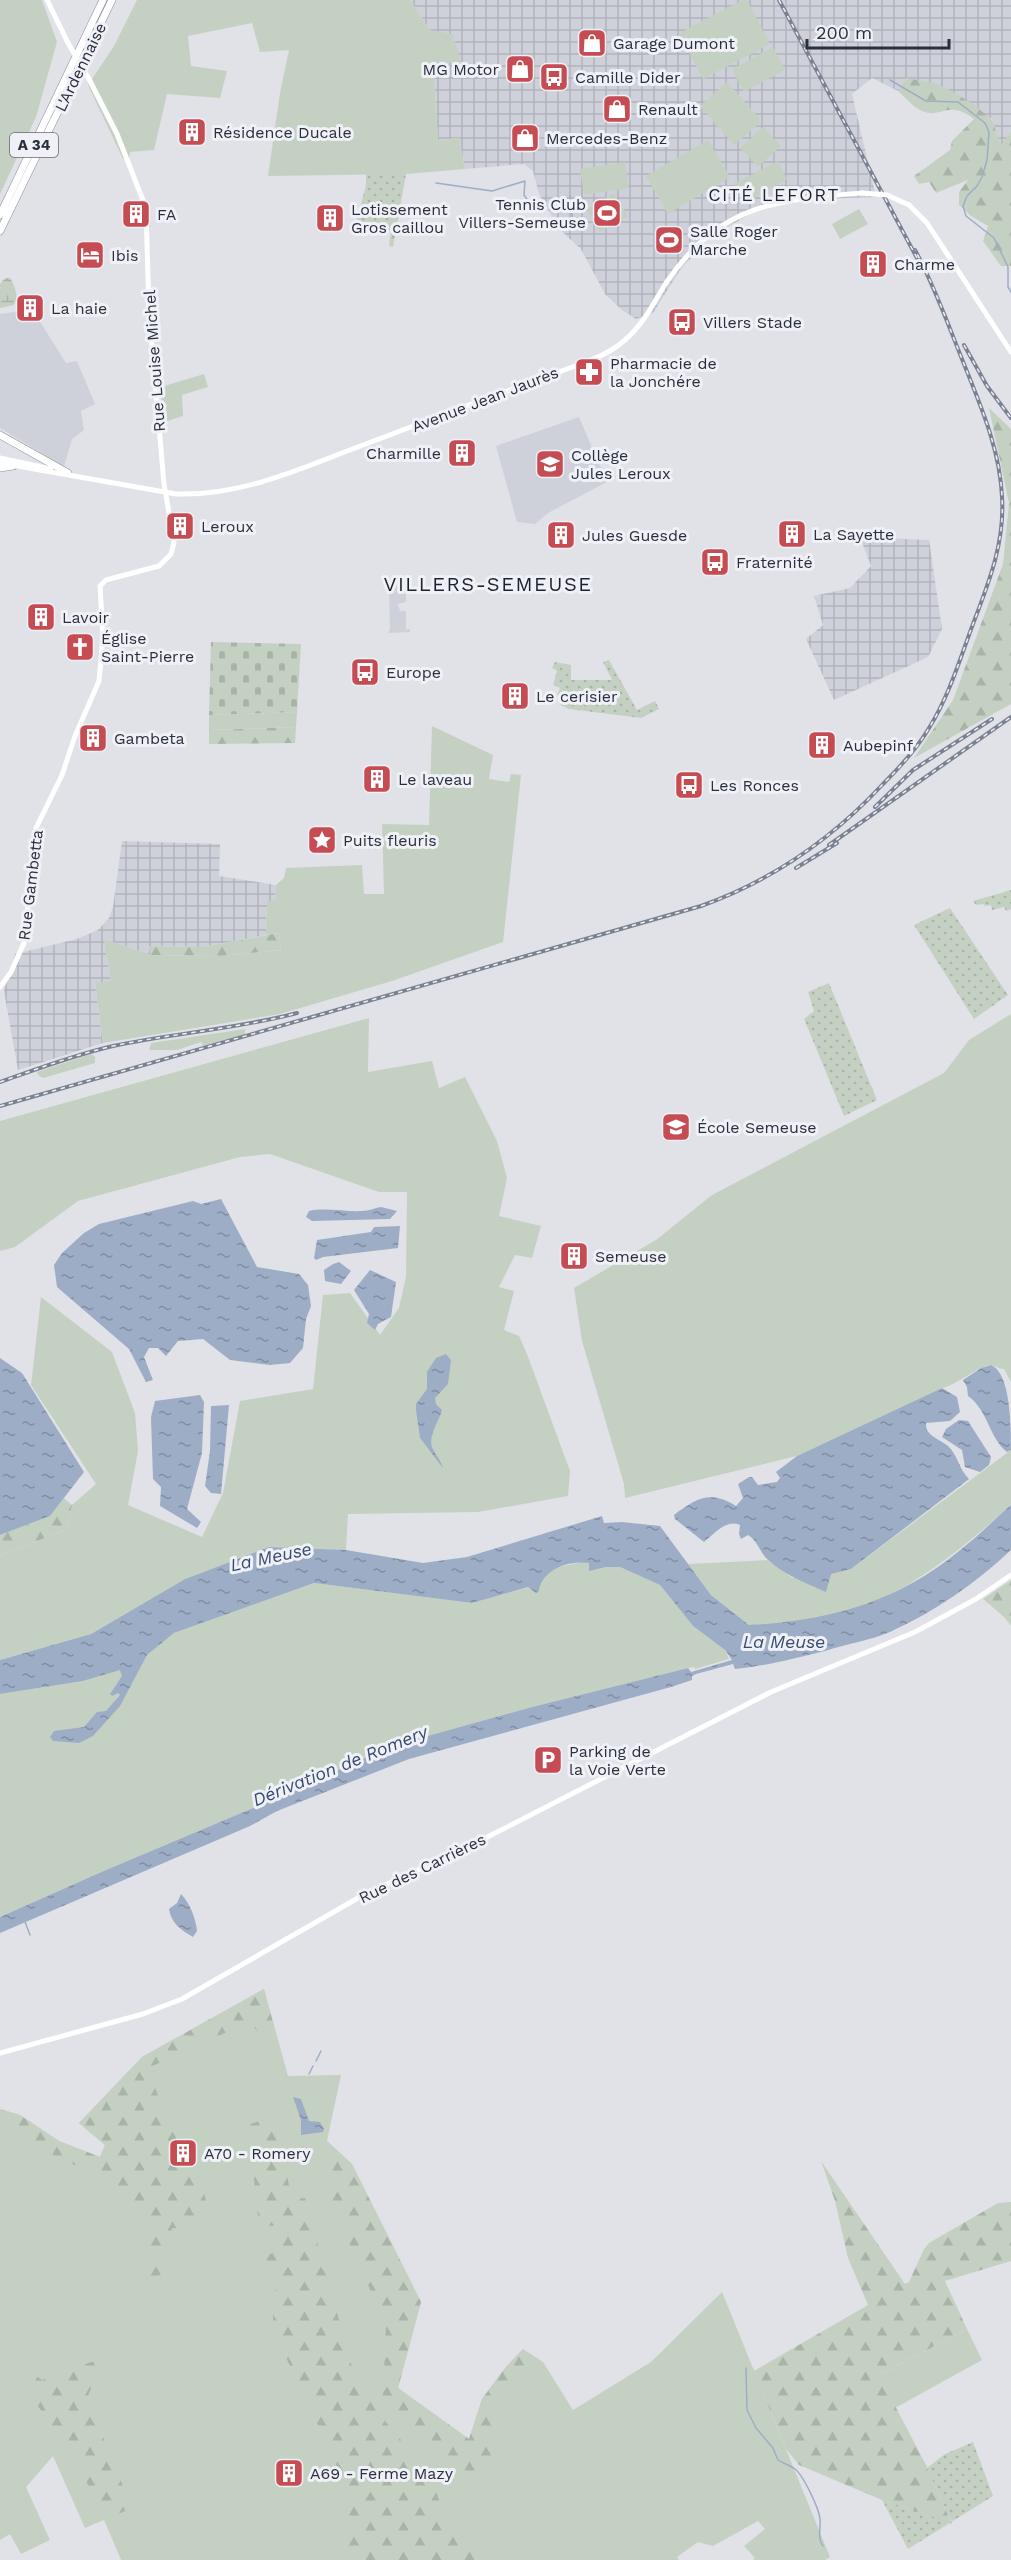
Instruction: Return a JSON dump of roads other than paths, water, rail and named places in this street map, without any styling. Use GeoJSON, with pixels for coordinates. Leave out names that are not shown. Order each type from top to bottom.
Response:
{"type":"FeatureCollection","features":[{"type":"Feature","properties":{"kind":"highway","name":"L'Ardennaise"},"geometry":{"type":"LineString","coordinates":[[0,215],[103,0]]}},
{"type":"Feature","properties":{"kind":"highway","name":"L'Ardennaise"},"geometry":{"type":"LineString","coordinates":[[0,231],[112,0]]}},
{"type":"Feature","properties":{"kind":"highway"},"geometry":{"type":"LineString","coordinates":[[0,435],[68,473]]}},
{"type":"Feature","properties":{"kind":"highway"},"geometry":{"type":"LineString","coordinates":[[0,468],[13,466]]}},
{"type":"Feature","properties":{"kind":"main road","name":"Rue Louise Michel"},"geometry":{"type":"LineString","coordinates":[[47,0],[117,134],[146,208],[149,312],[165,492],[174,542],[171,554],[159,566],[103,582]]}},
{"type":"Feature","properties":{"kind":"main road","name":"Avenue Jean Jaurès"},"geometry":{"type":"LineString","coordinates":[[85,477],[176,494],[201,493],[255,485],[596,357],[620,345],[644,319],[666,283],[686,258],[713,232],[739,215],[766,204],[792,199],[862,193],[887,195],[909,205],[927,223],[1011,351]]}},
{"type":"Feature","properties":{"kind":"main road"},"geometry":{"type":"LineString","coordinates":[[0,458],[85,477]]}},
{"type":"Feature","properties":{"kind":"main road"},"geometry":{"type":"LineString","coordinates":[[0,463],[85,477]]}},
{"type":"Feature","properties":{"kind":"main road","name":"Rue Gambetta"},"geometry":{"type":"LineString","coordinates":[[0,987],[22,950],[26,932],[36,828],[62,775],[75,736],[99,681],[103,648],[100,586],[103,582]]}},
{"type":"Feature","properties":{"kind":"main road","name":"Rue des Carrières"},"geometry":{"type":"LineString","coordinates":[[0,2053],[143,2014],[182,1999],[366,1894],[460,1851],[763,1696],[946,1616],[1011,1575]]}},
{"type":"Feature","properties":{"kind":"water"},"geometry":{"type":"Polygon","coordinates":[[[221,1199],[257,1267],[299,1274],[308,1285],[311,1306],[306,1319],[303,1348],[290,1363],[270,1365],[230,1360],[203,1339],[178,1341],[166,1356],[158,1348],[149,1348],[144,1357],[153,1380],[146,1382],[129,1349],[57,1287],[54,1265],[62,1253],[84,1233],[99,1224],[193,1201],[201,1204],[221,1199]]]}},
{"type":"Feature","properties":{"kind":"water"},"geometry":{"type":"Polygon","coordinates":[[[381,1207],[397,1211],[390,1219],[312,1221],[306,1217],[309,1211],[315,1210],[367,1211],[381,1207]]]}},
{"type":"Feature","properties":{"kind":"water"},"geometry":{"type":"Polygon","coordinates":[[[400,1226],[398,1248],[323,1257],[316,1260],[314,1258],[317,1240],[371,1232],[374,1227],[400,1226]]]}},
{"type":"Feature","properties":{"kind":"water"},"geometry":{"type":"Polygon","coordinates":[[[339,1262],[351,1271],[341,1284],[325,1281],[324,1270],[339,1262]]]}},
{"type":"Feature","properties":{"kind":"water"},"geometry":{"type":"Polygon","coordinates":[[[370,1270],[396,1282],[391,1317],[378,1324],[375,1330],[367,1323],[369,1314],[354,1290],[370,1270]]]}},
{"type":"Feature","properties":{"kind":"water"},"geometry":{"type":"Polygon","coordinates":[[[446,1354],[451,1360],[448,1384],[435,1398],[436,1404],[442,1410],[431,1443],[443,1468],[420,1438],[416,1404],[427,1389],[427,1372],[436,1358],[446,1354]]]}},
{"type":"Feature","properties":{"kind":"water"},"geometry":{"type":"Polygon","coordinates":[[[0,1358],[22,1373],[84,1472],[50,1516],[0,1535],[0,1358]]]}},
{"type":"Feature","properties":{"kind":"water"},"geometry":{"type":"Polygon","coordinates":[[[991,1365],[998,1370],[1006,1390],[1011,1429],[1011,1450],[1007,1452],[996,1439],[980,1409],[968,1396],[963,1380],[981,1368],[991,1365]]]}},
{"type":"Feature","properties":{"kind":"water"},"geometry":{"type":"Polygon","coordinates":[[[942,1388],[957,1397],[960,1412],[950,1421],[926,1423],[926,1427],[930,1434],[951,1450],[969,1479],[851,1569],[831,1574],[826,1592],[795,1578],[774,1565],[748,1535],[741,1539],[740,1525],[725,1526],[704,1542],[675,1519],[674,1515],[704,1498],[719,1498],[736,1506],[743,1498],[738,1484],[749,1477],[752,1477],[758,1485],[777,1482],[780,1478],[776,1472],[797,1456],[942,1388]]]}},
{"type":"Feature","properties":{"kind":"water"},"geometry":{"type":"Polygon","coordinates":[[[200,1395],[204,1402],[202,1453],[187,1509],[201,1522],[197,1528],[160,1506],[161,1487],[153,1479],[151,1417],[155,1401],[200,1395]]]}},
{"type":"Feature","properties":{"kind":"water"},"geometry":{"type":"Polygon","coordinates":[[[229,1405],[221,1494],[211,1493],[205,1486],[210,1451],[211,1406],[229,1405]]]}},
{"type":"Feature","properties":{"kind":"water"},"geometry":{"type":"Polygon","coordinates":[[[959,1420],[968,1421],[991,1457],[989,1465],[980,1472],[965,1467],[962,1450],[942,1437],[946,1429],[959,1420]]]}},
{"type":"Feature","properties":{"kind":"water","name":"La Meuse"},"geometry":{"type":"Polygon","coordinates":[[[1011,1505],[1011,1550],[954,1596],[890,1632],[777,1662],[735,1669],[733,1664],[696,1674],[692,1676],[692,1680],[671,1687],[409,1759],[277,1811],[250,1826],[0,1933],[0,1917],[312,1783],[357,1761],[413,1740],[532,1707],[688,1668],[691,1672],[732,1660],[725,1650],[693,1626],[660,1585],[620,1567],[589,1571],[589,1563],[581,1562],[565,1565],[551,1572],[545,1577],[536,1593],[528,1587],[472,1603],[314,1583],[174,1633],[147,1655],[120,1706],[93,1736],[79,1743],[53,1741],[50,1737],[54,1731],[84,1727],[97,1712],[106,1711],[120,1695],[110,1694],[122,1676],[120,1670],[83,1681],[0,1694],[0,1660],[91,1634],[185,1579],[269,1547],[346,1550],[423,1563],[467,1557],[602,1516],[604,1523],[622,1522],[660,1526],[711,1595],[749,1625],[778,1623],[807,1619],[861,1606],[911,1584],[959,1551],[1011,1505]]]}},
{"type":"Feature","properties":{"kind":"water"},"geometry":{"type":"Polygon","coordinates":[[[181,1894],[190,1906],[195,1921],[197,1931],[193,1937],[177,1926],[170,1914],[169,1909],[177,1903],[181,1894]]]}},
{"type":"Feature","properties":{"kind":"water"},"geometry":{"type":"Polygon","coordinates":[[[293,2097],[301,2099],[309,2121],[320,2122],[324,2129],[323,2132],[301,2135],[301,2120],[293,2097]]]}},
{"type":"Feature","properties":{"kind":"waterway"},"geometry":{"type":"LineString","coordinates":[[890,80],[926,101],[958,102],[985,123],[989,132],[987,160],[982,177],[967,196],[963,206],[966,216],[994,238],[1008,267],[1008,287],[1011,292]]}},
{"type":"Feature","properties":{"kind":"waterway"},"geometry":{"type":"LineString","coordinates":[[525,181],[524,195],[531,205]]}},
{"type":"Feature","properties":{"kind":"waterway"},"geometry":{"type":"LineString","coordinates":[[436,183],[492,191],[525,181]]}},
{"type":"Feature","properties":{"kind":"waterway"},"geometry":{"type":"LineString","coordinates":[[570,196],[573,224]]}},
{"type":"Feature","properties":{"kind":"waterway"},"geometry":{"type":"LineString","coordinates":[[25,1922],[30,1935]]}},
{"type":"Feature","properties":{"kind":"waterway"},"geometry":{"type":"LineString","coordinates":[[316,2061],[321,2051]]}},
{"type":"Feature","properties":{"kind":"waterway"},"geometry":{"type":"LineString","coordinates":[[309,2074],[313,2066]]}},
{"type":"Feature","properties":{"kind":"waterway"},"geometry":{"type":"LineString","coordinates":[[746,2368],[747,2410],[756,2428],[773,2448],[778,2460],[795,2469],[806,2485],[819,2514],[823,2546]]}},
{"type":"Feature","properties":{"kind":"railway"},"geometry":{"type":"LineString","coordinates":[[779,0],[917,258]]}},
{"type":"Feature","properties":{"kind":"railway"},"geometry":{"type":"LineString","coordinates":[[0,1106],[701,906],[727,896],[776,871],[843,823],[896,771],[929,728],[959,664],[990,577],[1001,530],[1002,497],[993,442],[944,314],[915,250]]}},
{"type":"Feature","properties":{"kind":"railway"},"geometry":{"type":"LineString","coordinates":[[964,345],[987,386],[1011,418]]}},
{"type":"Feature","properties":{"kind":"railway"},"geometry":{"type":"LineString","coordinates":[[829,845],[1011,717]]}},
{"type":"Feature","properties":{"kind":"railway"},"geometry":{"type":"LineString","coordinates":[[875,807],[913,770],[992,719]]}},
{"type":"Feature","properties":{"kind":"railway"},"geometry":{"type":"LineString","coordinates":[[796,868],[837,843]]}},
{"type":"Feature","properties":{"kind":"railway"},"geometry":{"type":"LineString","coordinates":[[0,1082],[113,1046],[252,1023],[297,1013]]}},
{"type":"Feature","properties":{"kind":"place","name":"Garage Dumont"},"geometry":{"type":"Point","coordinates":[592,43]}},
{"type":"Feature","properties":{"kind":"place","name":"MG Motor"},"geometry":{"type":"Point","coordinates":[520,69]}},
{"type":"Feature","properties":{"kind":"place","name":"Camille Dider"},"geometry":{"type":"Point","coordinates":[554,77]}},
{"type":"Feature","properties":{"kind":"place","name":"Renault"},"geometry":{"type":"Point","coordinates":[617,109]}},
{"type":"Feature","properties":{"kind":"place","name":"Résidence Ducale"},"geometry":{"type":"Point","coordinates":[192,132]}},
{"type":"Feature","properties":{"kind":"place","name":"Mercedes-Benz"},"geometry":{"type":"Point","coordinates":[525,138]}},
{"type":"Feature","properties":{"kind":"place","name":"Tennis Club Villers-Semeuse"},"geometry":{"type":"Point","coordinates":[607,213]}},
{"type":"Feature","properties":{"kind":"place","name":"FA"},"geometry":{"type":"Point","coordinates":[136,214]}},
{"type":"Feature","properties":{"kind":"place","name":"Lotissement Gros caillou"},"geometry":{"type":"Point","coordinates":[330,218]}},
{"type":"Feature","properties":{"kind":"place","name":"Salle Roger Marche"},"geometry":{"type":"Point","coordinates":[669,240]}},
{"type":"Feature","properties":{"kind":"place","name":"Ibis"},"geometry":{"type":"Point","coordinates":[90,255]}},
{"type":"Feature","properties":{"kind":"place","name":"Charme"},"geometry":{"type":"Point","coordinates":[873,264]}},
{"type":"Feature","properties":{"kind":"place","name":"La haie"},"geometry":{"type":"Point","coordinates":[30,308]}},
{"type":"Feature","properties":{"kind":"place","name":"Villers Stade"},"geometry":{"type":"Point","coordinates":[682,322]}},
{"type":"Feature","properties":{"kind":"place","name":"Pharmacie de la Jonchére"},"geometry":{"type":"Point","coordinates":[589,372]}},
{"type":"Feature","properties":{"kind":"place","name":"Charmille"},"geometry":{"type":"Point","coordinates":[462,453]}},
{"type":"Feature","properties":{"kind":"place","name":"Collège Jules Leroux"},"geometry":{"type":"Point","coordinates":[550,464]}},
{"type":"Feature","properties":{"kind":"place","name":"Leroux"},"geometry":{"type":"Point","coordinates":[180,526]}},
{"type":"Feature","properties":{"kind":"place","name":"La Sayette"},"geometry":{"type":"Point","coordinates":[792,534]}},
{"type":"Feature","properties":{"kind":"place","name":"Jules Guesde"},"geometry":{"type":"Point","coordinates":[561,535]}},
{"type":"Feature","properties":{"kind":"place","name":"Fraternité"},"geometry":{"type":"Point","coordinates":[715,562]}},
{"type":"Feature","properties":{"kind":"place","name":"Lavoir"},"geometry":{"type":"Point","coordinates":[41,617]}},
{"type":"Feature","properties":{"kind":"place","name":"Église Saint-Pierre"},"geometry":{"type":"Point","coordinates":[80,647]}},
{"type":"Feature","properties":{"kind":"place","name":"Europe"},"geometry":{"type":"Point","coordinates":[365,672]}},
{"type":"Feature","properties":{"kind":"place","name":"Le cerisier"},"geometry":{"type":"Point","coordinates":[515,696]}},
{"type":"Feature","properties":{"kind":"place","name":"Gambeta"},"geometry":{"type":"Point","coordinates":[93,738]}},
{"type":"Feature","properties":{"kind":"place","name":"Aubepinf"},"geometry":{"type":"Point","coordinates":[822,745]}},
{"type":"Feature","properties":{"kind":"place","name":"Le laveau"},"geometry":{"type":"Point","coordinates":[377,779]}},
{"type":"Feature","properties":{"kind":"place","name":"Les Ronces"},"geometry":{"type":"Point","coordinates":[689,785]}},
{"type":"Feature","properties":{"kind":"place","name":"Puits fleuris"},"geometry":{"type":"Point","coordinates":[322,840]}},
{"type":"Feature","properties":{"kind":"place","name":"École Semeuse"},"geometry":{"type":"Point","coordinates":[676,1127]}},
{"type":"Feature","properties":{"kind":"place","name":"Semeuse"},"geometry":{"type":"Point","coordinates":[574,1256]}},
{"type":"Feature","properties":{"kind":"place","name":"Parking de la Voie Verte"},"geometry":{"type":"Point","coordinates":[548,1760]}},
{"type":"Feature","properties":{"kind":"place","name":"A70 - Romery"},"geometry":{"type":"Point","coordinates":[183,2153]}},
{"type":"Feature","properties":{"kind":"place","name":"A69 - Ferme Mazy"},"geometry":{"type":"Point","coordinates":[289,2473]}},
{"type":"Feature","properties":{"kind":"district","name":"CITÉ LEFORT"},"geometry":{"type":"Point","coordinates":[774,195]}},
{"type":"Feature","properties":{"kind":"district","name":"VILLERS-SEMEUSE"},"geometry":{"type":"Point","coordinates":[488,584]}},
{"type":"Feature","properties":{"kind":"water label","name":"Dérivation de Romery"},"geometry":{"type":"Point","coordinates":[340,1766]}}]}
